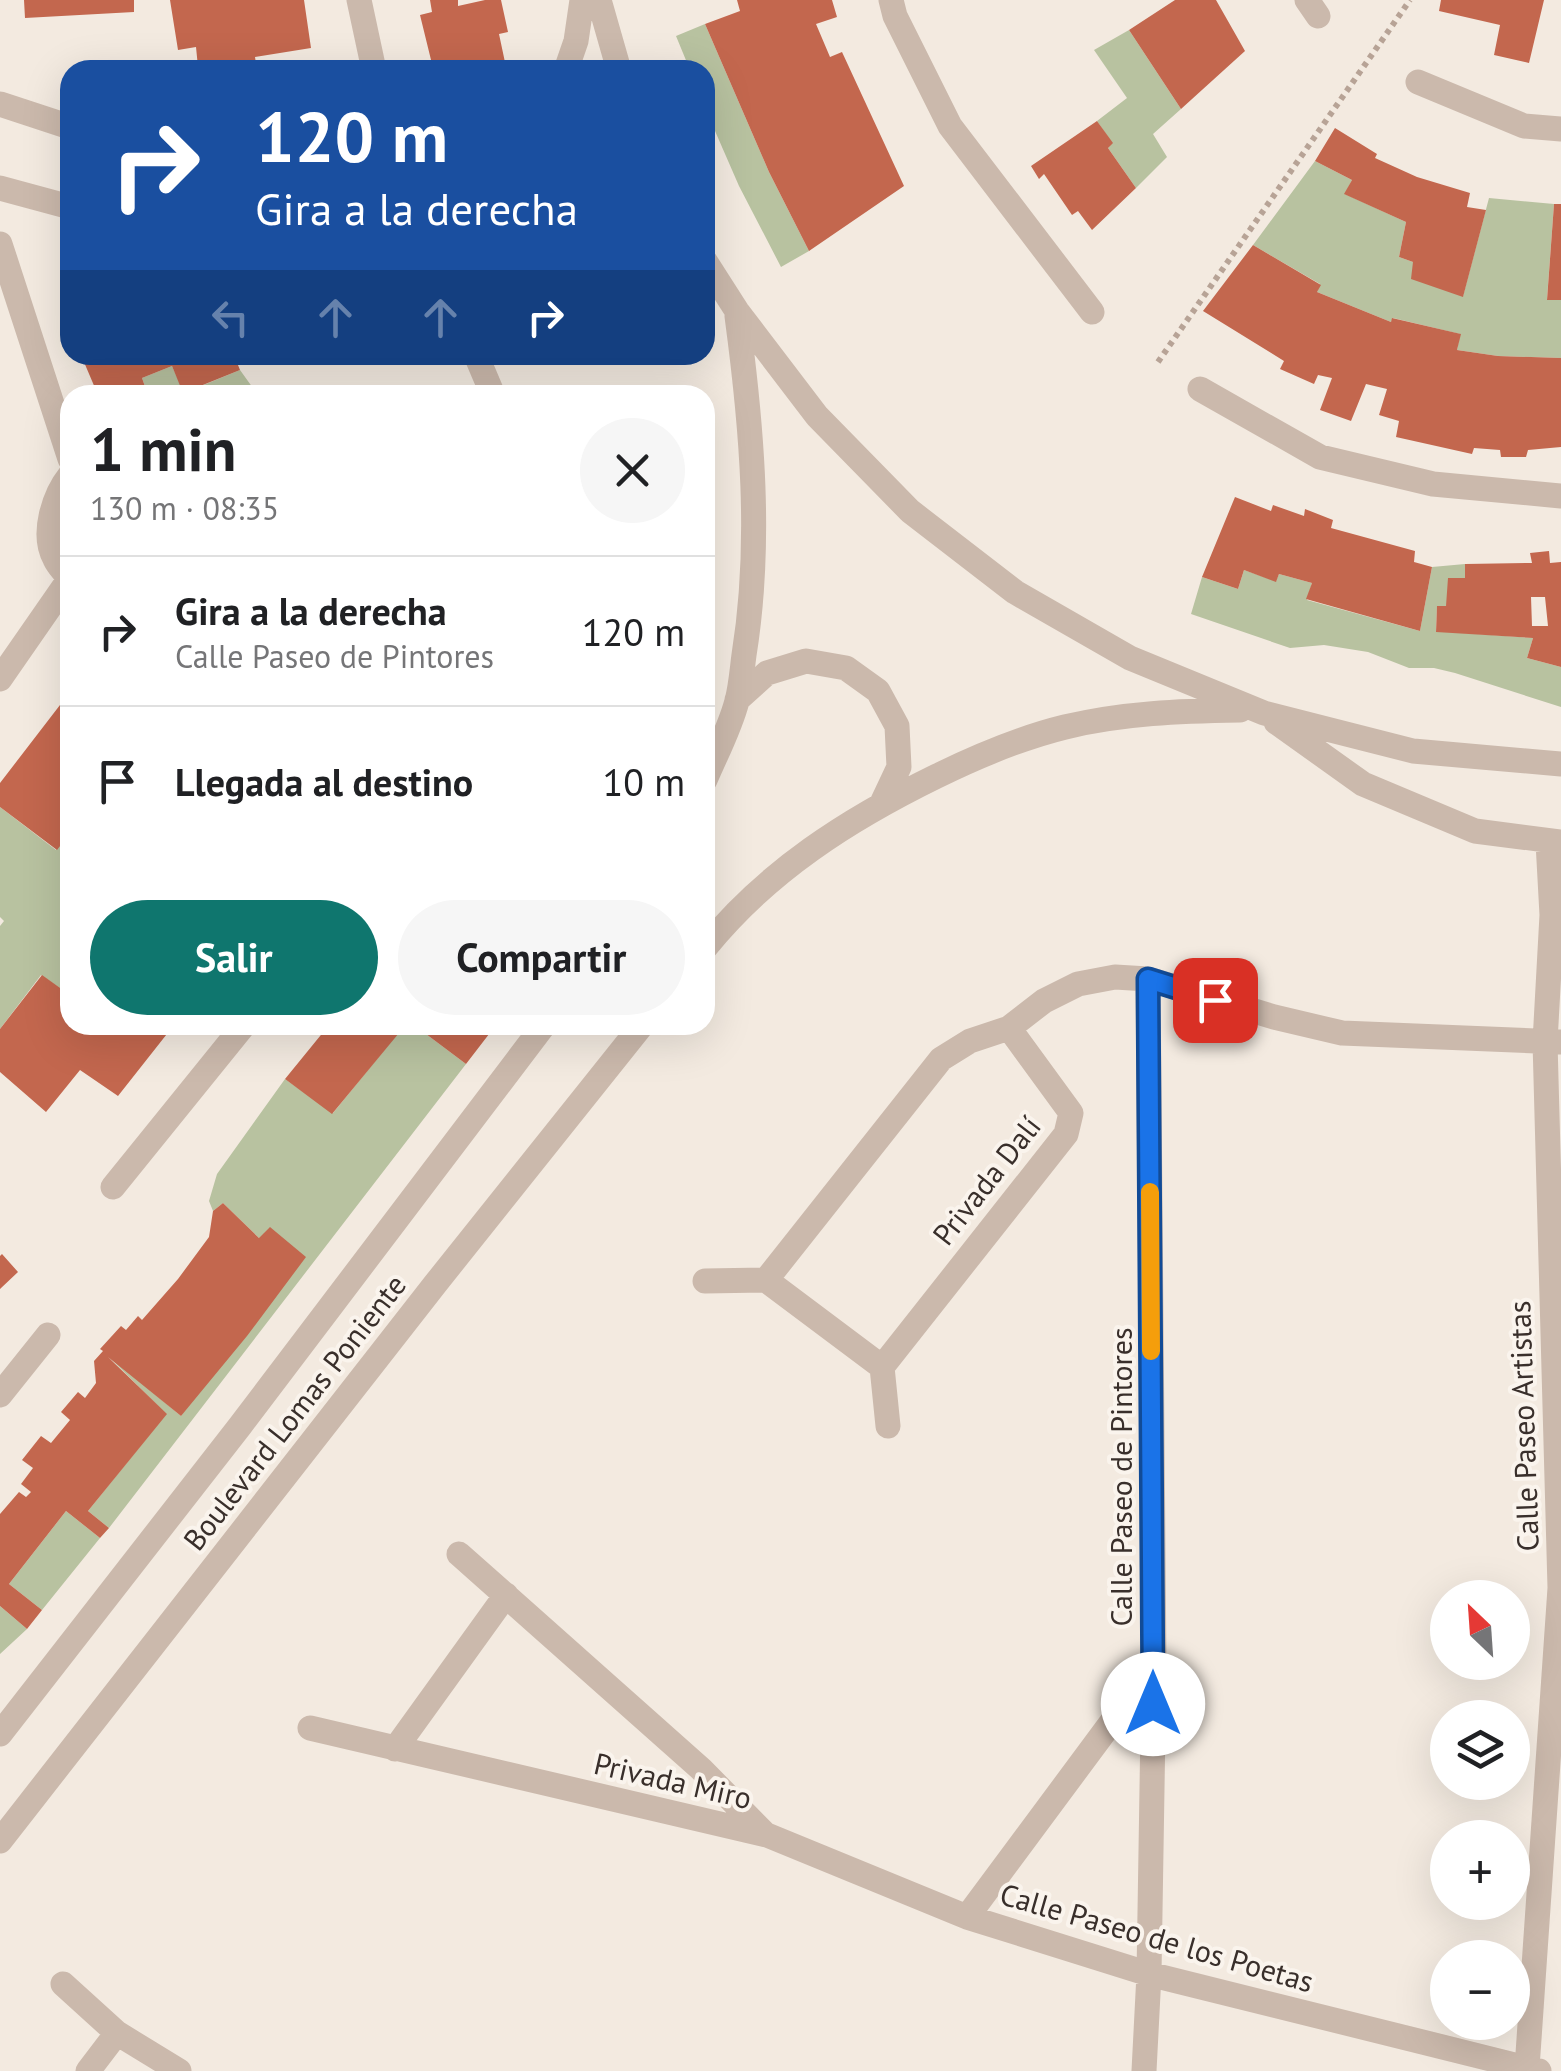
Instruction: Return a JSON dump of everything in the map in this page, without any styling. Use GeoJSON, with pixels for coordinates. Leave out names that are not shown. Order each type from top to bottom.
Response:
{"type":"FeatureCollection","features":[{"type":"Feature","properties":{"kind":"street"},"geometry":{"type":"LineString","coordinates":[[359,0],[372,60]]}},
{"type":"Feature","properties":{"kind":"street"},"geometry":{"type":"LineString","coordinates":[[569,60],[582,0]]}},
{"type":"Feature","properties":{"kind":"street"},"geometry":{"type":"LineString","coordinates":[[599,0],[616,60]]}},
{"type":"Feature","properties":{"kind":"street"},"geometry":{"type":"LineString","coordinates":[[890,0],[950,126],[1092,312]]}},
{"type":"Feature","properties":{"kind":"street"},"geometry":{"type":"LineString","coordinates":[[1418,82],[1524,126],[1561,128]]}},
{"type":"Feature","properties":{"kind":"street"},"geometry":{"type":"LineString","coordinates":[[0,104],[60,125]]}},
{"type":"Feature","properties":{"kind":"street"},"geometry":{"type":"LineString","coordinates":[[0,188],[60,205]]}},
{"type":"Feature","properties":{"kind":"street"},"geometry":{"type":"LineString","coordinates":[[0,244],[60,428]]}},
{"type":"Feature","properties":{"kind":"street"},"geometry":{"type":"LineString","coordinates":[[715,278],[817,416],[910,511],[1016,592],[1130,658],[1258,711],[1413,751],[1561,764]]}},
{"type":"Feature","properties":{"kind":"street"},"geometry":{"type":"LineString","coordinates":[[715,755],[737,700],[751,612],[754,528],[746,383],[737,311]]}},
{"type":"Feature","properties":{"kind":"street"},"geometry":{"type":"LineString","coordinates":[[1200,388],[1320,457],[1433,484],[1561,496]]}},
{"type":"Feature","properties":{"kind":"street"},"geometry":{"type":"LineString","coordinates":[[60,489],[49,532],[52,556],[60,566]]}},
{"type":"Feature","properties":{"kind":"street"},"geometry":{"type":"LineString","coordinates":[[0,679],[60,592]]}},
{"type":"Feature","properties":{"kind":"street"},"geometry":{"type":"LineString","coordinates":[[737,700],[767,673],[806,661],[846,668],[878,691],[898,726],[899,766],[882,803]]}},
{"type":"Feature","properties":{"kind":"street"},"geometry":{"type":"LineString","coordinates":[[715,937],[773,876],[882,803],[988,752],[1065,727],[1158,712],[1258,711],[1363,784],[1475,831],[1554,842]]}},
{"type":"Feature","properties":{"kind":"street","name":"Calle Paseo Artistas"},"geometry":{"type":"LineString","coordinates":[[1533,2070],[1560,1588],[1554,842]]}},
{"type":"Feature","properties":{"kind":"street"},"geometry":{"type":"LineString","coordinates":[[766,1280],[941,1059],[970,1041],[1008,1028],[1044,1001],[1078,984],[1115,977],[1148,979],[1342,1033],[1553,1042]]}},
{"type":"Feature","properties":{"kind":"street","name":"Calle Paseo de Pintores"},"geometry":{"type":"LineString","coordinates":[[1144,2071],[1154,1665],[1148,979]]}},
{"type":"Feature","properties":{"kind":"street","name":"Privada Dalí"},"geometry":{"type":"LineString","coordinates":[[882,1367],[1066,1134],[1071,1114],[1008,1028]]}},
{"type":"Feature","properties":{"kind":"street"},"geometry":{"type":"LineString","coordinates":[[113,1188],[236,1035]]}},
{"type":"Feature","properties":{"kind":"street","name":"Boulevard Lomas Poniente"},"geometry":{"type":"LineString","coordinates":[[0,1734],[11,1713],[240,1426],[536,1035]]}},
{"type":"Feature","properties":{"kind":"street","name":"Boulevard Lomas Poniente"},"geometry":{"type":"LineString","coordinates":[[0,1841],[634,1035]]}},
{"type":"Feature","properties":{"kind":"street"},"geometry":{"type":"LineString","coordinates":[[705,1281],[766,1280],[882,1367],[888,1426]]}},
{"type":"Feature","properties":{"kind":"street"},"geometry":{"type":"LineString","coordinates":[[0,1395],[48,1334]]}},
{"type":"Feature","properties":{"kind":"street","name":"Privada Miro"},"geometry":{"type":"LineString","coordinates":[[459,1554],[701,1770],[766,1835]]}},
{"type":"Feature","properties":{"kind":"street"},"geometry":{"type":"LineString","coordinates":[[394,1748],[506,1594]]}},
{"type":"Feature","properties":{"kind":"street"},"geometry":{"type":"LineString","coordinates":[[968,1917],[1154,1665]]}},
{"type":"Feature","properties":{"kind":"street","name":"Privada Miro"},"geometry":{"type":"LineString","coordinates":[[310,1728],[766,1835]]}},
{"type":"Feature","properties":{"kind":"street","name":"Calle Paseo de los Poetas"},"geometry":{"type":"LineString","coordinates":[[766,1835],[968,1917],[1149,1974],[1533,2070]]}},
{"type":"Feature","properties":{"kind":"street"},"geometry":{"type":"LineString","coordinates":[[63,1984],[117,2034],[179,2071]]}},
{"type":"Feature","properties":{"kind":"street"},"geometry":{"type":"LineString","coordinates":[[88,2071],[117,2034]]}},
{"type":"Feature","properties":{"kind":"path"},"geometry":{"type":"LineString","coordinates":[[1158,362],[1410,0]]}},
{"type":"Feature","properties":{"kind":"green space"},"geometry":{"type":"Polygon","coordinates":[[[705,24],[769,172],[809,251],[781,267],[715,131],[715,60],[686,60],[676,36],[705,24]]]}},
{"type":"Feature","properties":{"kind":"green space"},"geometry":{"type":"Polygon","coordinates":[[[1129,30],[1181,109],[1153,134],[1167,157],[1136,188],[1108,148],[1112,143],[1097,121],[1127,98],[1094,50],[1129,30]]]}},
{"type":"Feature","properties":{"kind":"green space"},"geometry":{"type":"Polygon","coordinates":[[[1315,161],[1352,180],[1345,194],[1406,222],[1399,257],[1413,262],[1463,296],[1489,198],[1554,204],[1547,299],[1561,300],[1561,358],[1457,350],[1460,334],[1393,318],[1391,322],[1317,292],[1320,284],[1253,245],[1315,161]]]}},
{"type":"Feature","properties":{"kind":"green space"},"geometry":{"type":"Polygon","coordinates":[[[172,366],[180,385],[144,385],[142,378],[172,366]]]}},
{"type":"Feature","properties":{"kind":"green space"},"geometry":{"type":"Polygon","coordinates":[[[240,370],[251,385],[203,385],[240,370]]]}},
{"type":"Feature","properties":{"kind":"green space"},"geometry":{"type":"Polygon","coordinates":[[[1465,564],[1465,578],[1446,606],[1437,607],[1436,631],[1533,638],[1527,658],[1561,667],[1561,707],[1455,673],[1409,668],[1368,652],[1324,645],[1290,648],[1191,614],[1202,577],[1238,589],[1244,570],[1276,581],[1279,574],[1312,583],[1307,600],[1420,631],[1432,567],[1465,564]]]}},
{"type":"Feature","properties":{"kind":"green space"},"geometry":{"type":"Polygon","coordinates":[[[0,807],[56,850],[60,845],[60,988],[41,975],[0,1029],[0,926],[4,921],[0,917],[0,807]]]}},
{"type":"Feature","properties":{"kind":"green space"},"geometry":{"type":"Polygon","coordinates":[[[396,1035],[427,1035],[466,1064],[109,1528],[88,1511],[166,1414],[103,1351],[181,1416],[259,1238],[223,1203],[213,1211],[209,1201],[217,1174],[285,1079],[333,1113],[396,1035]]]}},
{"type":"Feature","properties":{"kind":"green space"},"geometry":{"type":"Polygon","coordinates":[[[66,1511],[100,1538],[42,1610],[9,1584],[66,1511]]]}},
{"type":"Feature","properties":{"kind":"green space"},"geometry":{"type":"Polygon","coordinates":[[[0,1606],[27,1629],[0,1654],[0,1606]]]}},
{"type":"Feature","properties":{"kind":"building"},"geometry":{"type":"Polygon","coordinates":[[[24,0],[134,0],[134,12],[25,18],[24,0]]]}},
{"type":"Feature","properties":{"kind":"building"},"geometry":{"type":"Polygon","coordinates":[[[170,0],[304,0],[311,48],[255,57],[255,60],[197,60],[196,47],[178,50],[170,0]]]}},
{"type":"Feature","properties":{"kind":"building"},"geometry":{"type":"Polygon","coordinates":[[[430,0],[458,0],[458,6],[501,0],[508,32],[499,34],[505,60],[431,60],[420,15],[432,12],[430,0]]]}},
{"type":"Feature","properties":{"kind":"building"},"geometry":{"type":"Polygon","coordinates":[[[737,0],[832,0],[837,17],[816,24],[830,57],[842,52],[904,186],[809,251],[769,172],[705,24],[740,11],[737,0]]]}},
{"type":"Feature","properties":{"kind":"building"},"geometry":{"type":"Polygon","coordinates":[[[1175,0],[1216,0],[1245,51],[1181,109],[1129,30],[1175,0]]]}},
{"type":"Feature","properties":{"kind":"building"},"geometry":{"type":"Polygon","coordinates":[[[1441,0],[1544,0],[1529,63],[1494,55],[1500,25],[1439,11],[1441,0]]]}},
{"type":"Feature","properties":{"kind":"building"},"geometry":{"type":"Polygon","coordinates":[[[1097,121],[1113,143],[1108,148],[1136,188],[1092,230],[1078,211],[1072,215],[1044,174],[1039,179],[1031,166],[1097,121]]]}},
{"type":"Feature","properties":{"kind":"building"},"geometry":{"type":"Polygon","coordinates":[[[1335,128],[1377,154],[1375,158],[1417,177],[1470,193],[1467,207],[1486,210],[1463,297],[1411,279],[1413,262],[1399,257],[1406,222],[1344,194],[1352,180],[1315,161],[1335,128]]]}},
{"type":"Feature","properties":{"kind":"building"},"geometry":{"type":"Polygon","coordinates":[[[1554,204],[1561,204],[1561,300],[1547,300],[1554,204]]]}},
{"type":"Feature","properties":{"kind":"building"},"geometry":{"type":"Polygon","coordinates":[[[1253,245],[1321,285],[1317,292],[1391,322],[1392,318],[1461,334],[1457,350],[1561,358],[1561,447],[1528,450],[1526,457],[1501,457],[1500,450],[1474,448],[1472,454],[1396,437],[1399,421],[1379,415],[1387,389],[1366,384],[1351,421],[1320,410],[1332,378],[1318,375],[1314,384],[1280,369],[1284,361],[1203,311],[1253,245]]]}},
{"type":"Feature","properties":{"kind":"building"},"geometry":{"type":"Polygon","coordinates":[[[85,365],[238,365],[240,370],[203,385],[180,385],[172,366],[142,378],[144,385],[94,385],[85,365]]]}},
{"type":"Feature","properties":{"kind":"building"},"geometry":{"type":"Polygon","coordinates":[[[1235,497],[1271,511],[1273,505],[1304,516],[1305,509],[1333,520],[1331,528],[1415,551],[1414,562],[1432,567],[1420,631],[1306,599],[1312,583],[1279,574],[1276,582],[1244,570],[1238,589],[1202,577],[1235,497]]]}},
{"type":"Feature","properties":{"kind":"building"},"geometry":{"type":"Polygon","coordinates":[[[1549,551],[1550,563],[1561,562],[1561,667],[1527,658],[1533,638],[1436,632],[1437,606],[1446,606],[1448,578],[1465,578],[1465,564],[1532,563],[1530,553],[1549,551]],[[1531,597],[1532,626],[1548,626],[1545,597],[1531,597]]]}},
{"type":"Feature","properties":{"kind":"building"},"geometry":{"type":"Polygon","coordinates":[[[60,705],[57,850],[0,807],[0,783],[60,705]]]}},
{"type":"Feature","properties":{"kind":"building"},"geometry":{"type":"Polygon","coordinates":[[[42,975],[60,988],[60,1035],[166,1035],[118,1096],[80,1070],[46,1112],[0,1072],[0,1029],[42,975]]]}},
{"type":"Feature","properties":{"kind":"building"},"geometry":{"type":"Polygon","coordinates":[[[321,1035],[397,1035],[332,1114],[285,1079],[321,1035]]]}},
{"type":"Feature","properties":{"kind":"building"},"geometry":{"type":"Polygon","coordinates":[[[427,1035],[488,1035],[466,1064],[427,1035]]]}},
{"type":"Feature","properties":{"kind":"building"},"geometry":{"type":"Polygon","coordinates":[[[223,1203],[259,1238],[270,1227],[306,1257],[181,1416],[108,1357],[167,1414],[88,1511],[109,1528],[100,1538],[66,1511],[9,1584],[42,1610],[27,1629],[0,1606],[0,1514],[19,1492],[26,1497],[31,1492],[21,1484],[33,1468],[22,1460],[41,1436],[51,1443],[70,1420],[61,1412],[78,1392],[85,1398],[96,1383],[94,1361],[103,1351],[100,1349],[121,1326],[126,1330],[138,1316],[142,1320],[178,1279],[209,1237],[213,1211],[223,1203]]]}},
{"type":"Feature","properties":{"kind":"building"},"geometry":{"type":"Polygon","coordinates":[[[0,1256],[18,1272],[0,1289],[0,1256]]]}},
{"type":"Feature","properties":{"kind":"slow traffic"},"geometry":{"type":"LineString","coordinates":[[1150,1192],[1151,1351]]}},
{"type":"Feature","properties":{"kind":"route"},"geometry":{"type":"LineString","coordinates":[[1153,1704],[1148,979],[1215,1000]]}}]}
